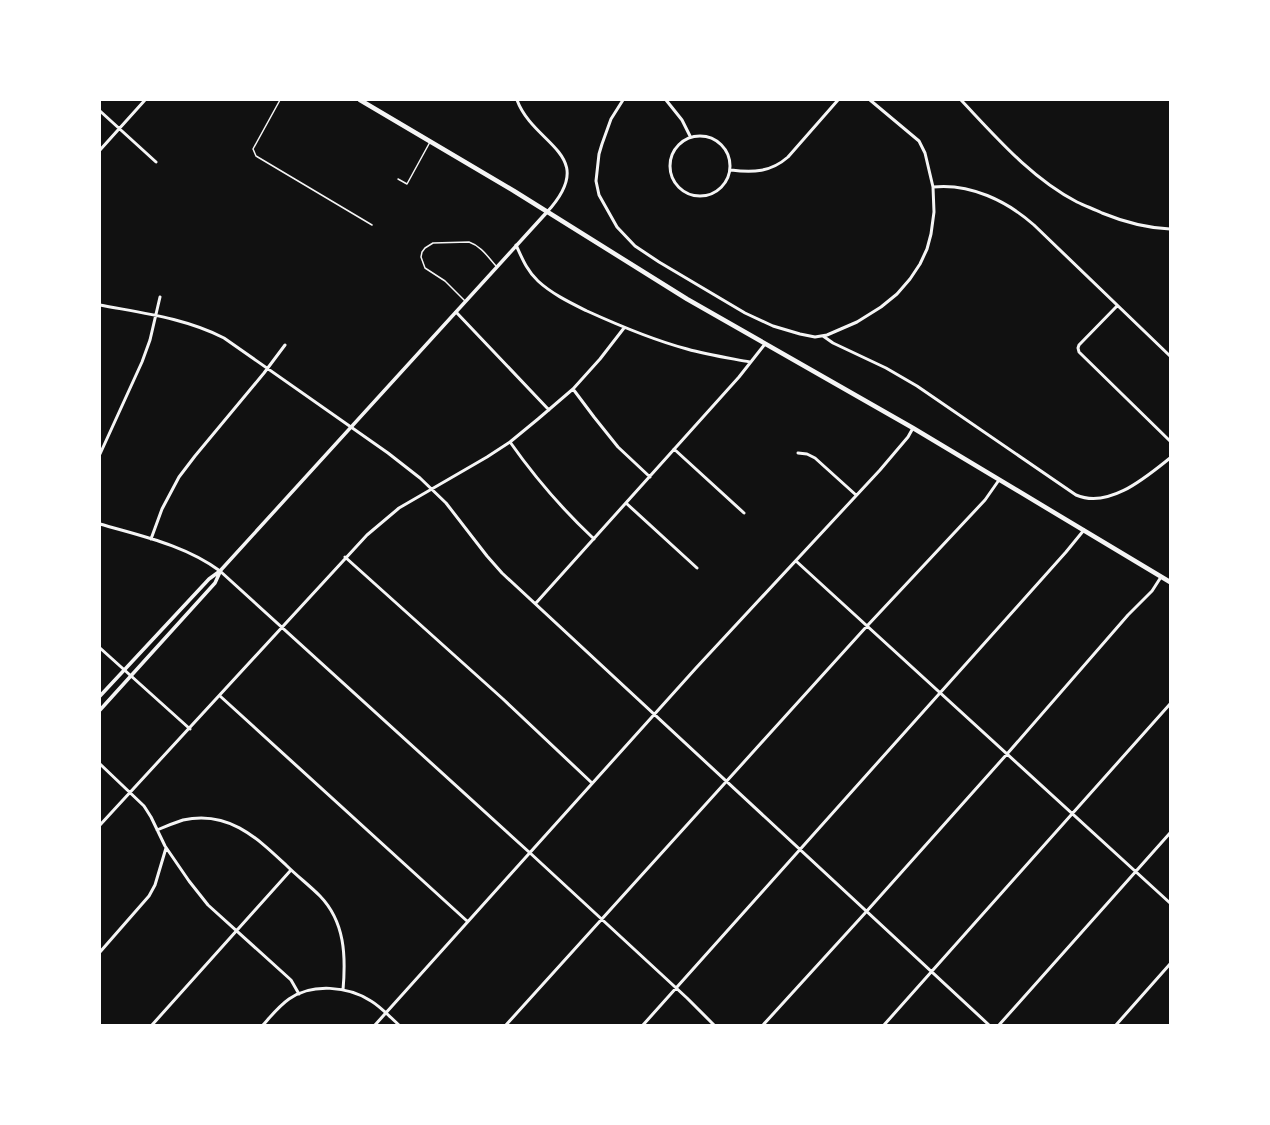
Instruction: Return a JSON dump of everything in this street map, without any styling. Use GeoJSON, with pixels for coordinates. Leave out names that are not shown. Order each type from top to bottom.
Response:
{"type":"FeatureCollection","features":[{"type":"Feature","properties":{"kind":"main road"},"geometry":{"type":"LineString","coordinates":[[360,100],[547,212],[681,295],[913,428],[1170,582]]}},
{"type":"Feature","properties":{"kind":"street"},"geometry":{"type":"LineString","coordinates":[[100,150],[145,100]]}},
{"type":"Feature","properties":{"kind":"street"},"geometry":{"type":"LineString","coordinates":[[100,696],[209,579],[220,571],[553,205],[565,184],[567,171],[565,162],[559,151],[525,116],[517,100]]}},
{"type":"Feature","properties":{"kind":"street"},"geometry":{"type":"LineString","coordinates":[[623,100],[611,119],[602,144],[599,154],[596,182],[599,195],[617,227],[635,246],[745,313],[762,322],[815,337],[823,336],[857,322],[881,307],[897,294],[910,279],[924,256],[931,234],[934,212],[933,187],[924,153],[919,141],[870,100]]}},
{"type":"Feature","properties":{"kind":"street"},"geometry":{"type":"LineString","coordinates":[[666,100],[682,120],[690,136]]}},
{"type":"Feature","properties":{"kind":"street"},"geometry":{"type":"LineString","coordinates":[[731,170],[756,172],[780,164],[788,157],[838,100]]}},
{"type":"Feature","properties":{"kind":"street"},"geometry":{"type":"LineString","coordinates":[[961,100],[1025,165],[1061,193],[1077,202],[1122,221],[1170,229]]}},
{"type":"Feature","properties":{"kind":"street"},"geometry":{"type":"LineString","coordinates":[[100,111],[156,162]]}},
{"type":"Feature","properties":{"kind":"street"},"geometry":{"type":"LineString","coordinates":[[695,135],[704,136],[718,142],[724,148],[731,162],[731,170],[724,184],[712,194],[705,196],[693,196],[680,188],[674,182],[671,175],[670,161],[677,146],[685,138],[695,135]]}},
{"type":"Feature","properties":{"kind":"street"},"geometry":{"type":"LineString","coordinates":[[933,187],[950,187],[974,191],[1001,202],[1020,213],[1034,224],[1170,356]]}},
{"type":"Feature","properties":{"kind":"street"},"geometry":{"type":"LineString","coordinates":[[516,245],[531,273],[543,286],[575,305],[624,328],[688,350],[750,362]]}},
{"type":"Feature","properties":{"kind":"street"},"geometry":{"type":"LineString","coordinates":[[100,454],[142,362],[150,340],[160,296]]}},
{"type":"Feature","properties":{"kind":"street"},"geometry":{"type":"LineString","coordinates":[[100,305],[185,322],[215,333],[236,345],[403,465],[432,489],[446,503],[494,565],[989,1025]]}},
{"type":"Feature","properties":{"kind":"street"},"geometry":{"type":"LineString","coordinates":[[1117,306],[1079,345],[1078,352],[1170,441]]}},
{"type":"Feature","properties":{"kind":"street"},"geometry":{"type":"LineString","coordinates":[[456,312],[549,410]]}},
{"type":"Feature","properties":{"kind":"street"},"geometry":{"type":"LineString","coordinates":[[100,825],[190,729],[345,557],[367,535],[388,516],[473,466],[510,442],[573,389],[600,359],[624,328]]}},
{"type":"Feature","properties":{"kind":"street"},"geometry":{"type":"LineString","coordinates":[[823,336],[833,343],[880,365],[917,386],[1069,490],[1086,499],[1106,498],[1127,489],[1170,458]]}},
{"type":"Feature","properties":{"kind":"street"},"geometry":{"type":"LineString","coordinates":[[536,603],[739,377],[765,344]]}},
{"type":"Feature","properties":{"kind":"street"},"geometry":{"type":"LineString","coordinates":[[150,539],[164,504],[179,477],[285,345]]}},
{"type":"Feature","properties":{"kind":"street"},"geometry":{"type":"LineString","coordinates":[[573,389],[614,442],[650,477]]}},
{"type":"Feature","properties":{"kind":"street"},"geometry":{"type":"LineString","coordinates":[[375,1025],[529,852],[856,495],[908,437],[913,428]]}},
{"type":"Feature","properties":{"kind":"street"},"geometry":{"type":"LineString","coordinates":[[510,442],[552,497],[594,539]]}},
{"type":"Feature","properties":{"kind":"street"},"geometry":{"type":"LineString","coordinates":[[674,449],[744,513]]}},
{"type":"Feature","properties":{"kind":"street"},"geometry":{"type":"LineString","coordinates":[[798,452],[815,458],[856,495]]}},
{"type":"Feature","properties":{"kind":"street"},"geometry":{"type":"LineString","coordinates":[[506,1025],[867,626],[984,500],[1000,480]]}},
{"type":"Feature","properties":{"kind":"street"},"geometry":{"type":"LineString","coordinates":[[626,503],[697,568]]}},
{"type":"Feature","properties":{"kind":"street"},"geometry":{"type":"LineString","coordinates":[[100,524],[150,539],[196,556],[220,571],[602,919],[714,1025]]}},
{"type":"Feature","properties":{"kind":"street"},"geometry":{"type":"LineString","coordinates":[[643,1025],[1084,530]]}},
{"type":"Feature","properties":{"kind":"street"},"geometry":{"type":"LineString","coordinates":[[345,557],[503,699],[592,783]]}},
{"type":"Feature","properties":{"kind":"street"},"geometry":{"type":"LineString","coordinates":[[796,561],[1170,903]]}},
{"type":"Feature","properties":{"kind":"street"},"geometry":{"type":"LineString","coordinates":[[100,710],[216,583],[220,571]]}},
{"type":"Feature","properties":{"kind":"street"},"geometry":{"type":"LineString","coordinates":[[763,1025],[1007,754],[1128,615],[1152,591],[1161,577]]}},
{"type":"Feature","properties":{"kind":"street"},"geometry":{"type":"LineString","coordinates":[[100,648],[190,729]]}},
{"type":"Feature","properties":{"kind":"street"},"geometry":{"type":"LineString","coordinates":[[220,696],[468,921]]}},
{"type":"Feature","properties":{"kind":"street"},"geometry":{"type":"LineString","coordinates":[[884,1025],[1170,704]]}},
{"type":"Feature","properties":{"kind":"street"},"geometry":{"type":"LineString","coordinates":[[100,764],[148,811],[166,848],[196,890],[216,912],[291,980],[299,994]]}},
{"type":"Feature","properties":{"kind":"street"},"geometry":{"type":"LineString","coordinates":[[157,830],[183,820],[196,818],[230,823],[242,828],[253,836],[320,896],[336,920],[343,941],[345,955],[343,990]]}},
{"type":"Feature","properties":{"kind":"street"},"geometry":{"type":"LineString","coordinates":[[999,1025],[1170,833]]}},
{"type":"Feature","properties":{"kind":"street"},"geometry":{"type":"LineString","coordinates":[[100,952],[142,906],[149,896],[155,885],[166,848]]}},
{"type":"Feature","properties":{"kind":"street"},"geometry":{"type":"LineString","coordinates":[[152,1025],[291,870]]}},
{"type":"Feature","properties":{"kind":"street"},"geometry":{"type":"LineString","coordinates":[[1116,1025],[1170,964]]}},
{"type":"Feature","properties":{"kind":"street"},"geometry":{"type":"LineString","coordinates":[[263,1025],[286,1002],[299,994],[323,989],[343,990],[366,997],[399,1025]]}},
{"type":"Feature","properties":{"kind":"lane"},"geometry":{"type":"LineString","coordinates":[[280,100],[253,149],[256,156],[372,225]]}},
{"type":"Feature","properties":{"kind":"lane"},"geometry":{"type":"LineString","coordinates":[[398,179],[407,184],[430,142]]}},
{"type":"Feature","properties":{"kind":"lane"},"geometry":{"type":"LineString","coordinates":[[465,301],[445,281],[425,268],[421,257],[425,248],[433,243],[469,242],[480,248],[496,266]]}}]}
